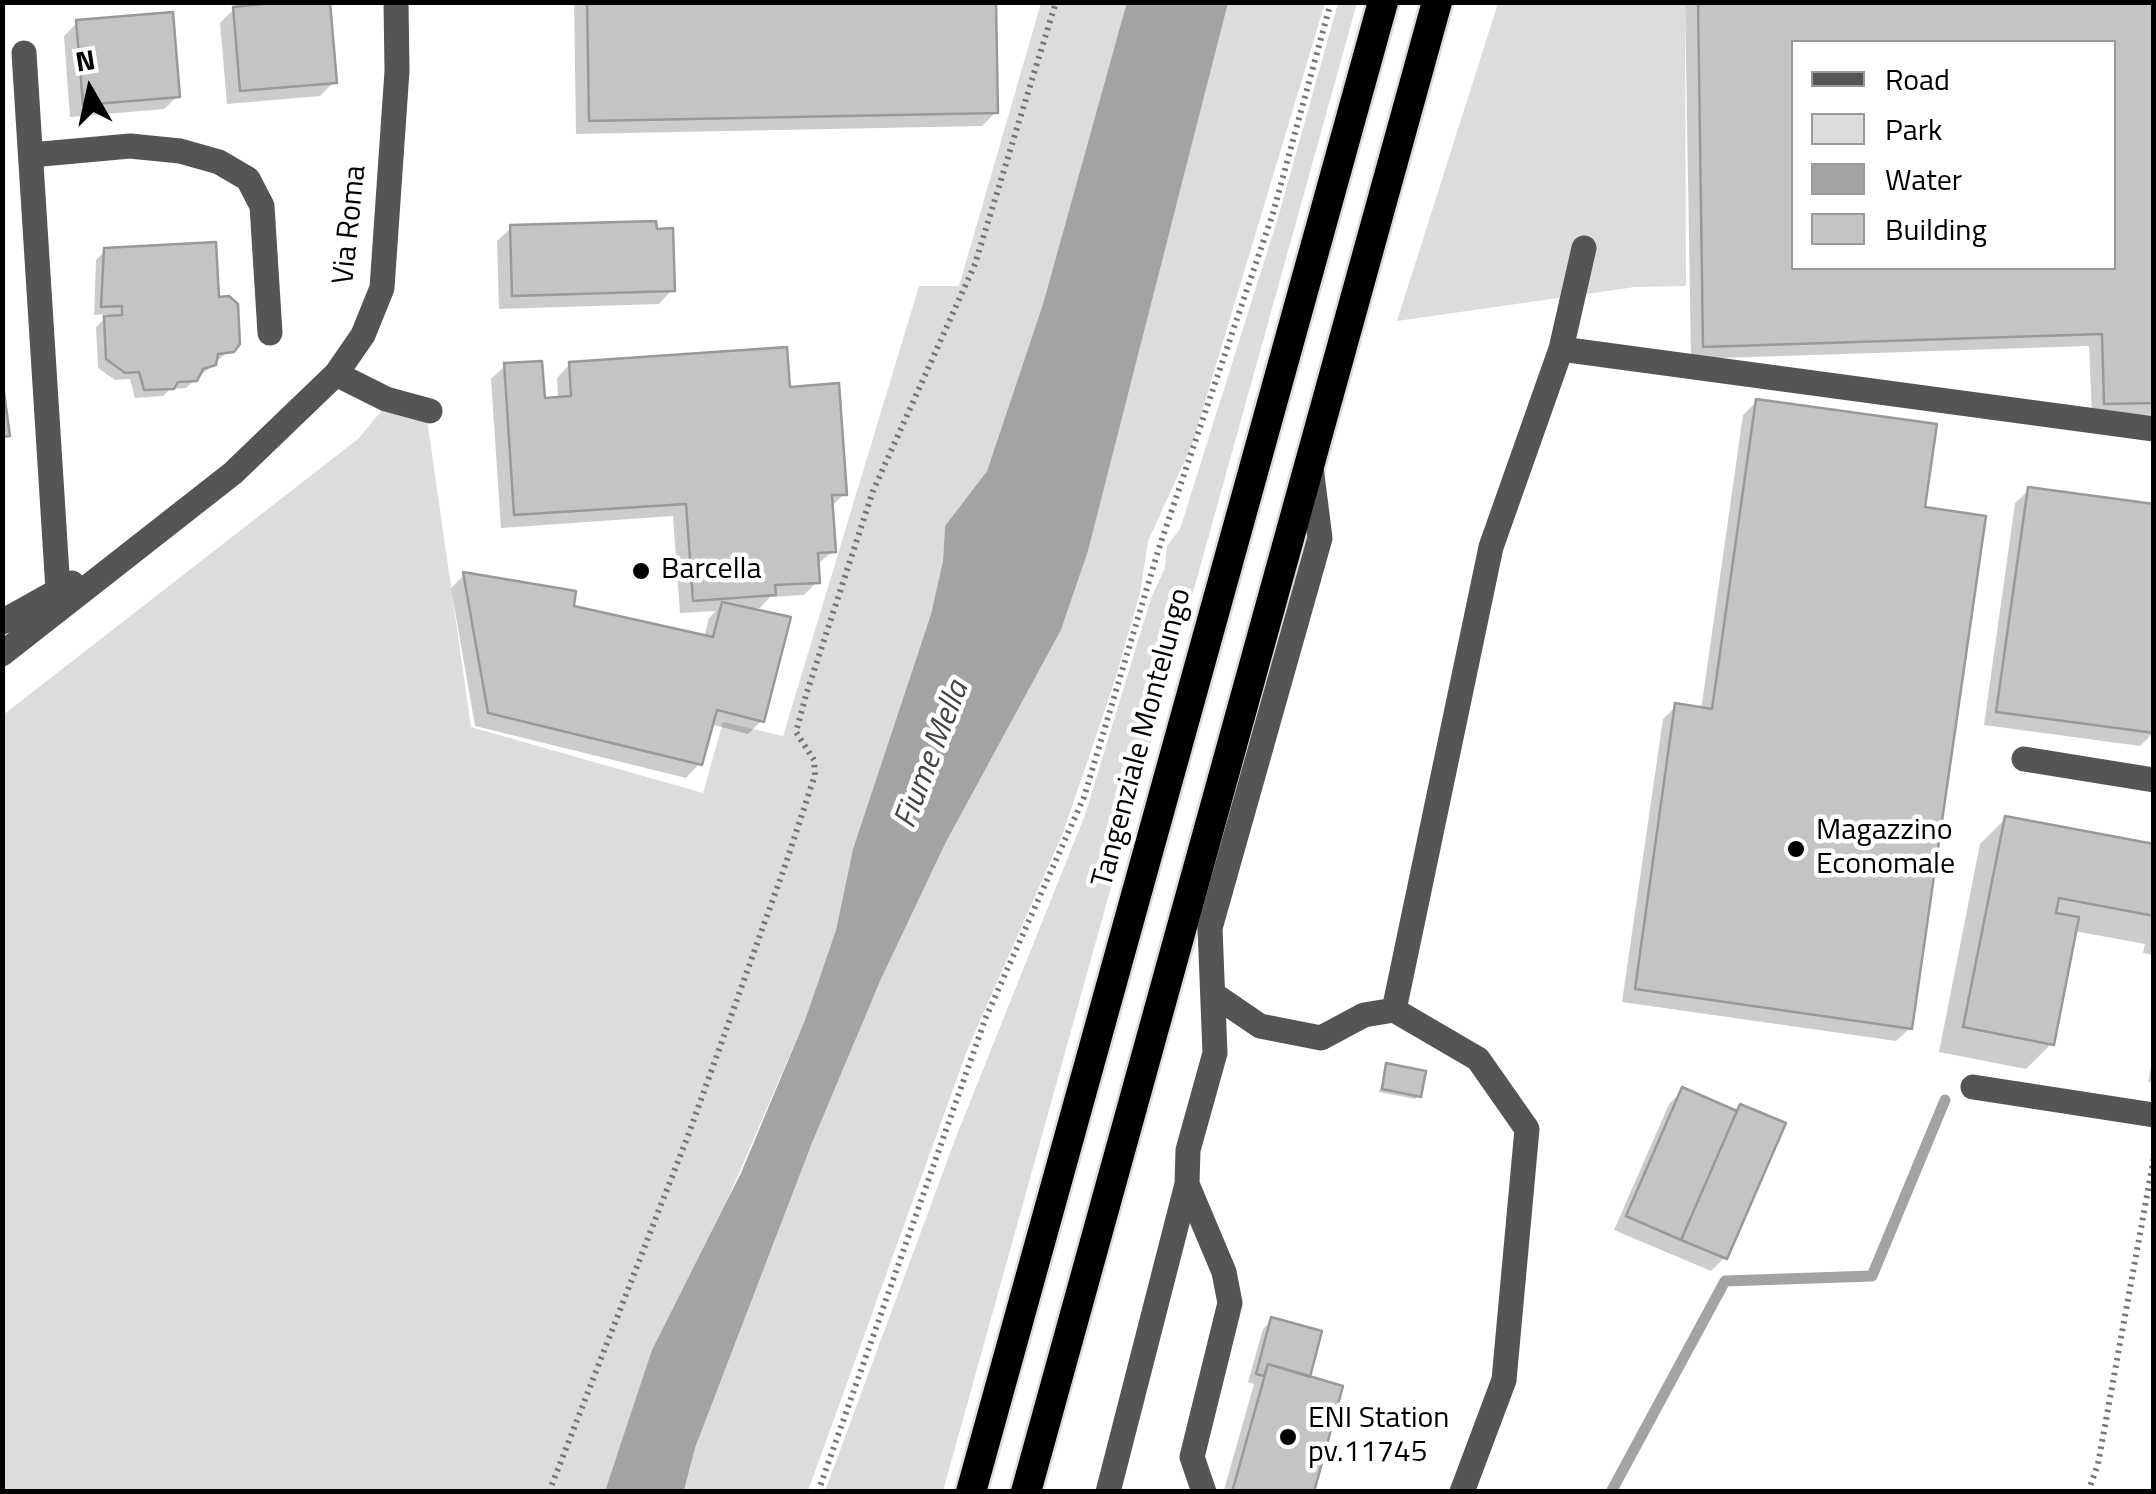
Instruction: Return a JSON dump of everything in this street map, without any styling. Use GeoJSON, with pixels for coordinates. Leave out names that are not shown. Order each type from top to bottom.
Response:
{"type":"FeatureCollection","features":[{"type":"Feature","properties":{"kind":"highway","name":"Tangenziale Montelungo"},"geometry":{"type":"LineString","coordinates":[[971,1492],[1383,2]]}},
{"type":"Feature","properties":{"kind":"highway"},"geometry":{"type":"LineString","coordinates":[[1026,1492],[1437,2]]}},
{"type":"Feature","properties":{"kind":"street","name":"Via Roma"},"geometry":{"type":"LineString","coordinates":[[2,654],[233,473],[336,374],[362,335],[382,288],[397,71],[396,2]]}},
{"type":"Feature","properties":{"kind":"street"},"geometry":{"type":"LineString","coordinates":[[24,53],[58,590]]}},
{"type":"Feature","properties":{"kind":"street"},"geometry":{"type":"LineString","coordinates":[[30,155],[130,146],[180,151],[219,162],[248,179],[262,206],[270,333]]}},
{"type":"Feature","properties":{"kind":"street"},"geometry":{"type":"LineString","coordinates":[[1394,1010],[1491,547],[1561,349],[1584,248]]}},
{"type":"Feature","properties":{"kind":"street"},"geometry":{"type":"LineString","coordinates":[[1561,349],[2154,429]]}},
{"type":"Feature","properties":{"kind":"street"},"geometry":{"type":"LineString","coordinates":[[336,374],[386,400],[430,411]]}},
{"type":"Feature","properties":{"kind":"street"},"geometry":{"type":"LineString","coordinates":[[1108,1492],[1187,1184],[1188,1150],[1216,1053],[1216,996],[1208,953],[1210,928],[1320,538],[1310,461]]}},
{"type":"Feature","properties":{"kind":"street","name":"Via Roma"},"geometry":{"type":"LineString","coordinates":[[2,622],[150,539]]}},
{"type":"Feature","properties":{"kind":"street"},"geometry":{"type":"LineString","coordinates":[[2024,759],[2154,780]]}},
{"type":"Feature","properties":{"kind":"street"},"geometry":{"type":"LineString","coordinates":[[1216,996],[1260,1026],[1321,1038],[1364,1015],[1394,1010],[1478,1059],[1527,1128],[1504,1380],[1462,1492]]}},
{"type":"Feature","properties":{"kind":"street"},"geometry":{"type":"LineString","coordinates":[[1973,1087],[2154,1115]]}},
{"type":"Feature","properties":{"kind":"street"},"geometry":{"type":"LineString","coordinates":[[1187,1184],[1224,1272],[1230,1303],[1192,1457],[1204,1492]]}},
{"type":"Feature","properties":{"kind":"path"},"geometry":{"type":"LineString","coordinates":[[549,1492],[690,1133],[792,845],[815,776],[814,760],[796,732],[806,695],[873,491],[975,264],[1056,2]]}},
{"type":"Feature","properties":{"kind":"path"},"geometry":{"type":"LineString","coordinates":[[818,1492],[986,1017],[1084,798],[1159,548],[1273,213],[1331,2]]}},
{"type":"Feature","properties":{"kind":"path"},"geometry":{"type":"LineString","coordinates":[[2088,1492],[2098,1464],[2154,1157]]}},
{"type":"Feature","properties":{"kind":"green space"},"geometry":{"type":"Polygon","coordinates":[[[1041,3],[1127,3],[1043,304],[987,471],[945,526],[943,561],[931,614],[853,849],[836,930],[805,1020],[605,1491],[3,1492],[3,715],[358,439],[383,409],[427,419],[471,727],[703,793],[723,722],[783,736],[919,286],[959,286],[1041,3]]]}},
{"type":"Feature","properties":{"kind":"green space"},"geometry":{"type":"Polygon","coordinates":[[[1228,3],[1325,3],[1192,445],[1148,541],[1140,593],[1115,680],[1063,833],[968,1048],[808,1491],[684,1492],[695,1448],[812,1143],[881,979],[946,842],[1061,630],[1088,551],[1228,3]]]}},
{"type":"Feature","properties":{"kind":"green space"},"geometry":{"type":"Polygon","coordinates":[[[1338,3],[1357,3],[943,1491],[825,1491],[956,1137],[1085,815],[1151,598],[1165,568],[1167,546],[1180,529],[1279,214],[1338,3]]]}},
{"type":"Feature","properties":{"kind":"green space"},"geometry":{"type":"Polygon","coordinates":[[[1498,3],[1685,3],[1686,286],[1635,287],[1397,321],[1498,3]]]}},
{"type":"Feature","properties":{"kind":"water","name":"Fiume Mella"},"geometry":{"type":"Polygon","coordinates":[[[1127,2],[1228,3],[1088,551],[1061,630],[946,842],[881,979],[812,1143],[695,1448],[684,1491],[605,1491],[652,1350],[741,1173],[805,1020],[836,930],[853,849],[931,614],[943,561],[945,526],[987,471],[1043,304],[1127,2]]]}},
{"type":"Feature","properties":{"kind":"building"},"geometry":{"type":"Polygon","coordinates":[[[330,2],[337,83],[240,91],[233,7],[330,2]]]}},
{"type":"Feature","properties":{"kind":"building"},"geometry":{"type":"Polygon","coordinates":[[[587,2],[996,2],[998,113],[589,121],[587,2]]]}},
{"type":"Feature","properties":{"kind":"building"},"geometry":{"type":"Polygon","coordinates":[[[1698,2],[2154,2],[2154,403],[2104,404],[2102,334],[1703,347],[1698,2]]]}},
{"type":"Feature","properties":{"kind":"building"},"geometry":{"type":"Polygon","coordinates":[[[173,12],[180,97],[83,105],[76,20],[173,12]]]}},
{"type":"Feature","properties":{"kind":"building"},"geometry":{"type":"Polygon","coordinates":[[[656,221],[657,229],[673,228],[675,291],[512,296],[510,225],[656,221]]]}},
{"type":"Feature","properties":{"kind":"building"},"geometry":{"type":"Polygon","coordinates":[[[216,242],[219,297],[229,296],[238,304],[240,344],[234,352],[218,354],[216,365],[203,369],[197,381],[178,382],[174,389],[144,390],[139,372],[125,373],[106,359],[104,316],[122,315],[122,306],[101,307],[104,248],[216,242]]]}},
{"type":"Feature","properties":{"kind":"building","name":"Barcella"},"geometry":{"type":"Polygon","coordinates":[[[787,347],[790,387],[839,383],[847,495],[832,495],[836,552],[818,553],[820,583],[775,585],[776,595],[693,601],[686,504],[514,515],[504,363],[542,361],[545,398],[571,396],[569,362],[787,347]]]}},
{"type":"Feature","properties":{"kind":"building"},"geometry":{"type":"Polygon","coordinates":[[[2,378],[10,436],[2,437],[2,378]]]}},
{"type":"Feature","properties":{"kind":"building","name":"Magazzino Economale"},"geometry":{"type":"Polygon","coordinates":[[[1756,399],[1937,424],[1925,507],[1986,516],[1912,1029],[1635,989],[1675,703],[1712,709],[1756,399]]]}},
{"type":"Feature","properties":{"kind":"building"},"geometry":{"type":"Polygon","coordinates":[[[2028,487],[2154,504],[2154,733],[1996,712],[2028,487]]]}},
{"type":"Feature","properties":{"kind":"building","name":"Barcella"},"geometry":{"type":"Polygon","coordinates":[[[463,572],[576,591],[574,606],[713,637],[722,602],[791,617],[764,722],[717,710],[702,765],[488,713],[463,572]]]}},
{"type":"Feature","properties":{"kind":"building"},"geometry":{"type":"Polygon","coordinates":[[[2005,816],[2154,844],[2154,916],[2059,898],[2056,913],[2079,917],[2054,1045],[1963,1027],[2005,816]]]}},
{"type":"Feature","properties":{"kind":"building"},"geometry":{"type":"Polygon","coordinates":[[[1386,1063],[1426,1071],[1421,1097],[1382,1089],[1386,1063]]]}},
{"type":"Feature","properties":{"kind":"building"},"geometry":{"type":"Polygon","coordinates":[[[1682,1087],[1737,1111],[1681,1240],[1626,1216],[1682,1087]]]}},
{"type":"Feature","properties":{"kind":"building"},"geometry":{"type":"Polygon","coordinates":[[[1740,1104],[1786,1123],[1727,1259],[1681,1240],[1740,1104]]]}},
{"type":"Feature","properties":{"kind":"building"},"geometry":{"type":"Polygon","coordinates":[[[1271,1317],[1322,1331],[1310,1377],[1268,1364],[1264,1376],[1256,1374],[1271,1317]]]}},
{"type":"Feature","properties":{"kind":"building","name":"ENI Station pv.11745"},"geometry":{"type":"Polygon","coordinates":[[[1268,1364],[1343,1386],[1314,1492],[1232,1492],[1268,1364]]]}},
{"type":"Feature","properties":{"kind":"waterway"},"geometry":{"type":"LineString","coordinates":[[1611,1492],[1725,1281],[1872,1276],[1945,1100]]}},
{"type":"Feature","properties":{"kind":"place","name":"Barcella"},"geometry":{"type":"Point","coordinates":[641,571]}},
{"type":"Feature","properties":{"kind":"place","name":"Magazzino Economale"},"geometry":{"type":"Point","coordinates":[1796,849]}},
{"type":"Feature","properties":{"kind":"place","name":"ENI Station pv.11745"},"geometry":{"type":"Point","coordinates":[1288,1437]}}]}
